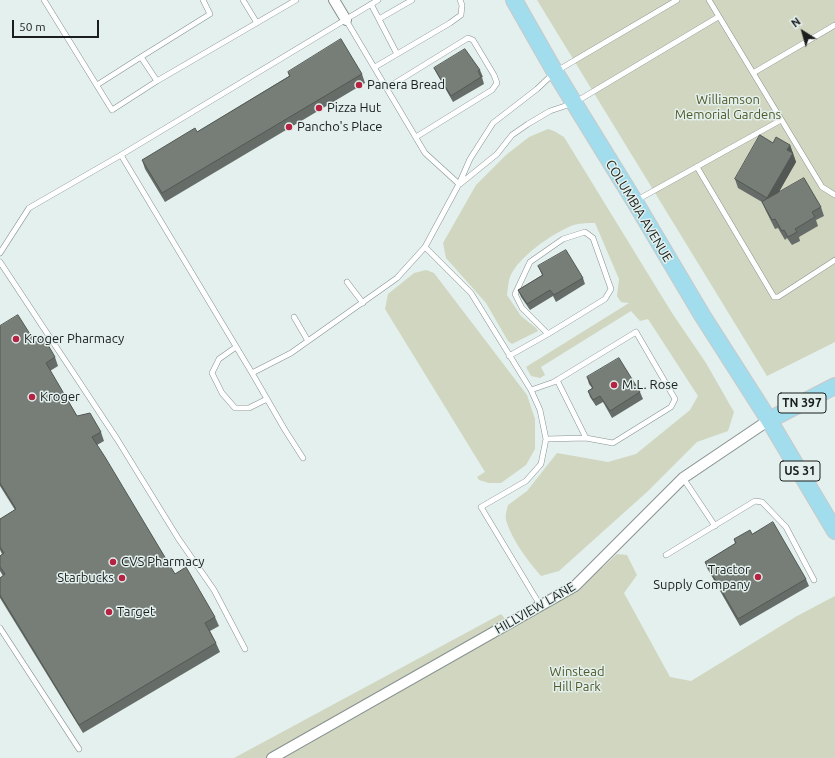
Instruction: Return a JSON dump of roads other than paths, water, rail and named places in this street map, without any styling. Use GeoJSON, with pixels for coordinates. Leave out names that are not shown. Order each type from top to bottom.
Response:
{"type":"FeatureCollection","features":[{"type":"Feature","properties":{"kind":"main road","name":"COLUMBIA AVENUE"},"geometry":{"type":"LineString","coordinates":[[514,0],[555,72],[702,315],[769,420]]}},
{"type":"Feature","properties":{"kind":"main road","name":"TN 397"},"geometry":{"type":"LineString","coordinates":[[769,420],[835,386]]}},
{"type":"Feature","properties":{"kind":"main road","name":"US 31"},"geometry":{"type":"LineString","coordinates":[[769,420],[835,531]]}},
{"type":"Feature","properties":{"kind":"street"},"geometry":{"type":"LineString","coordinates":[[334,0],[346,20]]}},
{"type":"Feature","properties":{"kind":"street","name":"HILLVIEW LANE"},"geometry":{"type":"LineString","coordinates":[[272,758],[575,586],[683,478],[769,420]]}},
{"type":"Feature","properties":{"kind":"lane"},"geometry":{"type":"LineString","coordinates":[[44,0],[112,110],[157,81],[296,0]]}},
{"type":"Feature","properties":{"kind":"lane"},"geometry":{"type":"LineString","coordinates":[[97,85],[210,14],[203,0]]}},
{"type":"Feature","properties":{"kind":"lane"},"geometry":{"type":"LineString","coordinates":[[242,0],[257,23]]}},
{"type":"Feature","properties":{"kind":"lane"},"geometry":{"type":"LineString","coordinates":[[0,253],[29,208],[121,155],[378,0]]}},
{"type":"Feature","properties":{"kind":"lane"},"geometry":{"type":"LineString","coordinates":[[379,19],[412,0]]}},
{"type":"Feature","properties":{"kind":"lane"},"geometry":{"type":"LineString","coordinates":[[375,67],[450,24],[461,15],[462,5],[460,0]]}},
{"type":"Feature","properties":{"kind":"lane"},"geometry":{"type":"LineString","coordinates":[[252,373],[291,353],[397,278],[425,247],[459,184],[470,159],[493,123],[555,72],[677,0]]}},
{"type":"Feature","properties":{"kind":"lane"},"geometry":{"type":"LineString","coordinates":[[709,0],[822,187],[835,195]]}},
{"type":"Feature","properties":{"kind":"lane"},"geometry":{"type":"LineString","coordinates":[[371,4],[397,54]]}},
{"type":"Feature","properties":{"kind":"lane"},"geometry":{"type":"LineString","coordinates":[[459,184],[497,154],[512,136],[528,124],[550,111],[574,103],[718,17]]}},
{"type":"Feature","properties":{"kind":"lane"},"geometry":{"type":"LineString","coordinates":[[346,20],[425,152],[459,184]]}},
{"type":"Feature","properties":{"kind":"lane"},"geometry":{"type":"LineString","coordinates":[[753,73],[835,25]]}},
{"type":"Feature","properties":{"kind":"lane"},"geometry":{"type":"LineString","coordinates":[[387,88],[468,38],[473,40],[477,46],[494,75],[496,83],[492,90],[416,137]]}},
{"type":"Feature","properties":{"kind":"lane"},"geometry":{"type":"LineString","coordinates":[[141,57],[157,81]]}},
{"type":"Feature","properties":{"kind":"lane"},"geometry":{"type":"LineString","coordinates":[[634,202],[781,120]]}},
{"type":"Feature","properties":{"kind":"lane"},"geometry":{"type":"LineString","coordinates":[[121,155],[303,458]]}},
{"type":"Feature","properties":{"kind":"lane"},"geometry":{"type":"LineString","coordinates":[[697,167],[774,297],[778,297],[835,260]]}},
{"type":"Feature","properties":{"kind":"lane"},"geometry":{"type":"LineString","coordinates":[[509,356],[548,334],[605,299],[611,289],[593,238],[585,232],[563,240],[530,262],[515,294],[522,308],[548,334]]}},
{"type":"Feature","properties":{"kind":"lane"},"geometry":{"type":"LineString","coordinates":[[425,247],[471,293],[531,390],[540,410],[546,439],[541,464],[526,481],[481,507],[540,606]]}},
{"type":"Feature","properties":{"kind":"lane"},"geometry":{"type":"LineString","coordinates":[[0,262],[117,439],[178,538],[214,590],[245,649]]}},
{"type":"Feature","properties":{"kind":"lane"},"geometry":{"type":"LineString","coordinates":[[348,282],[363,303]]}},
{"type":"Feature","properties":{"kind":"lane"},"geometry":{"type":"LineString","coordinates":[[294,317],[308,341]]}},
{"type":"Feature","properties":{"kind":"lane"},"geometry":{"type":"LineString","coordinates":[[531,390],[557,380],[636,332],[675,399],[671,407],[613,443],[586,438],[546,439]]}},
{"type":"Feature","properties":{"kind":"lane"},"geometry":{"type":"LineString","coordinates":[[236,347],[219,359],[212,373],[222,393],[235,408],[249,408],[267,399]]}},
{"type":"Feature","properties":{"kind":"lane"},"geometry":{"type":"LineString","coordinates":[[557,380],[586,438]]}},
{"type":"Feature","properties":{"kind":"lane"},"geometry":{"type":"LineString","coordinates":[[683,478],[715,526]]}},
{"type":"Feature","properties":{"kind":"lane"},"geometry":{"type":"LineString","coordinates":[[666,555],[755,501],[762,502],[786,527],[814,580]]}},
{"type":"Feature","properties":{"kind":"lane"},"geometry":{"type":"LineString","coordinates":[[0,628],[79,748]]}},
{"type":"Feature","properties":{"kind":"place","name":"Panera Bread"},"geometry":{"type":"Point","coordinates":[359,85]}},
{"type":"Feature","properties":{"kind":"place","name":"Pizza Hut"},"geometry":{"type":"Point","coordinates":[319,108]}},
{"type":"Feature","properties":{"kind":"place","name":"Pancho's Place"},"geometry":{"type":"Point","coordinates":[289,127]}},
{"type":"Feature","properties":{"kind":"place","name":"Kroger Pharmacy"},"geometry":{"type":"Point","coordinates":[16,339]}},
{"type":"Feature","properties":{"kind":"place","name":"M.L. Rose"},"geometry":{"type":"Point","coordinates":[614,385]}},
{"type":"Feature","properties":{"kind":"place","name":"Kroger"},"geometry":{"type":"Point","coordinates":[32,397]}},
{"type":"Feature","properties":{"kind":"place","name":"CVS Pharmacy"},"geometry":{"type":"Point","coordinates":[113,562]}},
{"type":"Feature","properties":{"kind":"place","name":"Tractor Supply Company"},"geometry":{"type":"Point","coordinates":[758,577]}},
{"type":"Feature","properties":{"kind":"place","name":"Starbucks"},"geometry":{"type":"Point","coordinates":[122,578]}},
{"type":"Feature","properties":{"kind":"place","name":"Target"},"geometry":{"type":"Point","coordinates":[109,612]}},
{"type":"Feature","properties":{"kind":"park label","name":"Williamson Memorial Gardens"},"geometry":{"type":"Point","coordinates":[728,108]}},
{"type":"Feature","properties":{"kind":"park label","name":"Winstead Hill Park"},"geometry":{"type":"Point","coordinates":[577,680]}}]}
